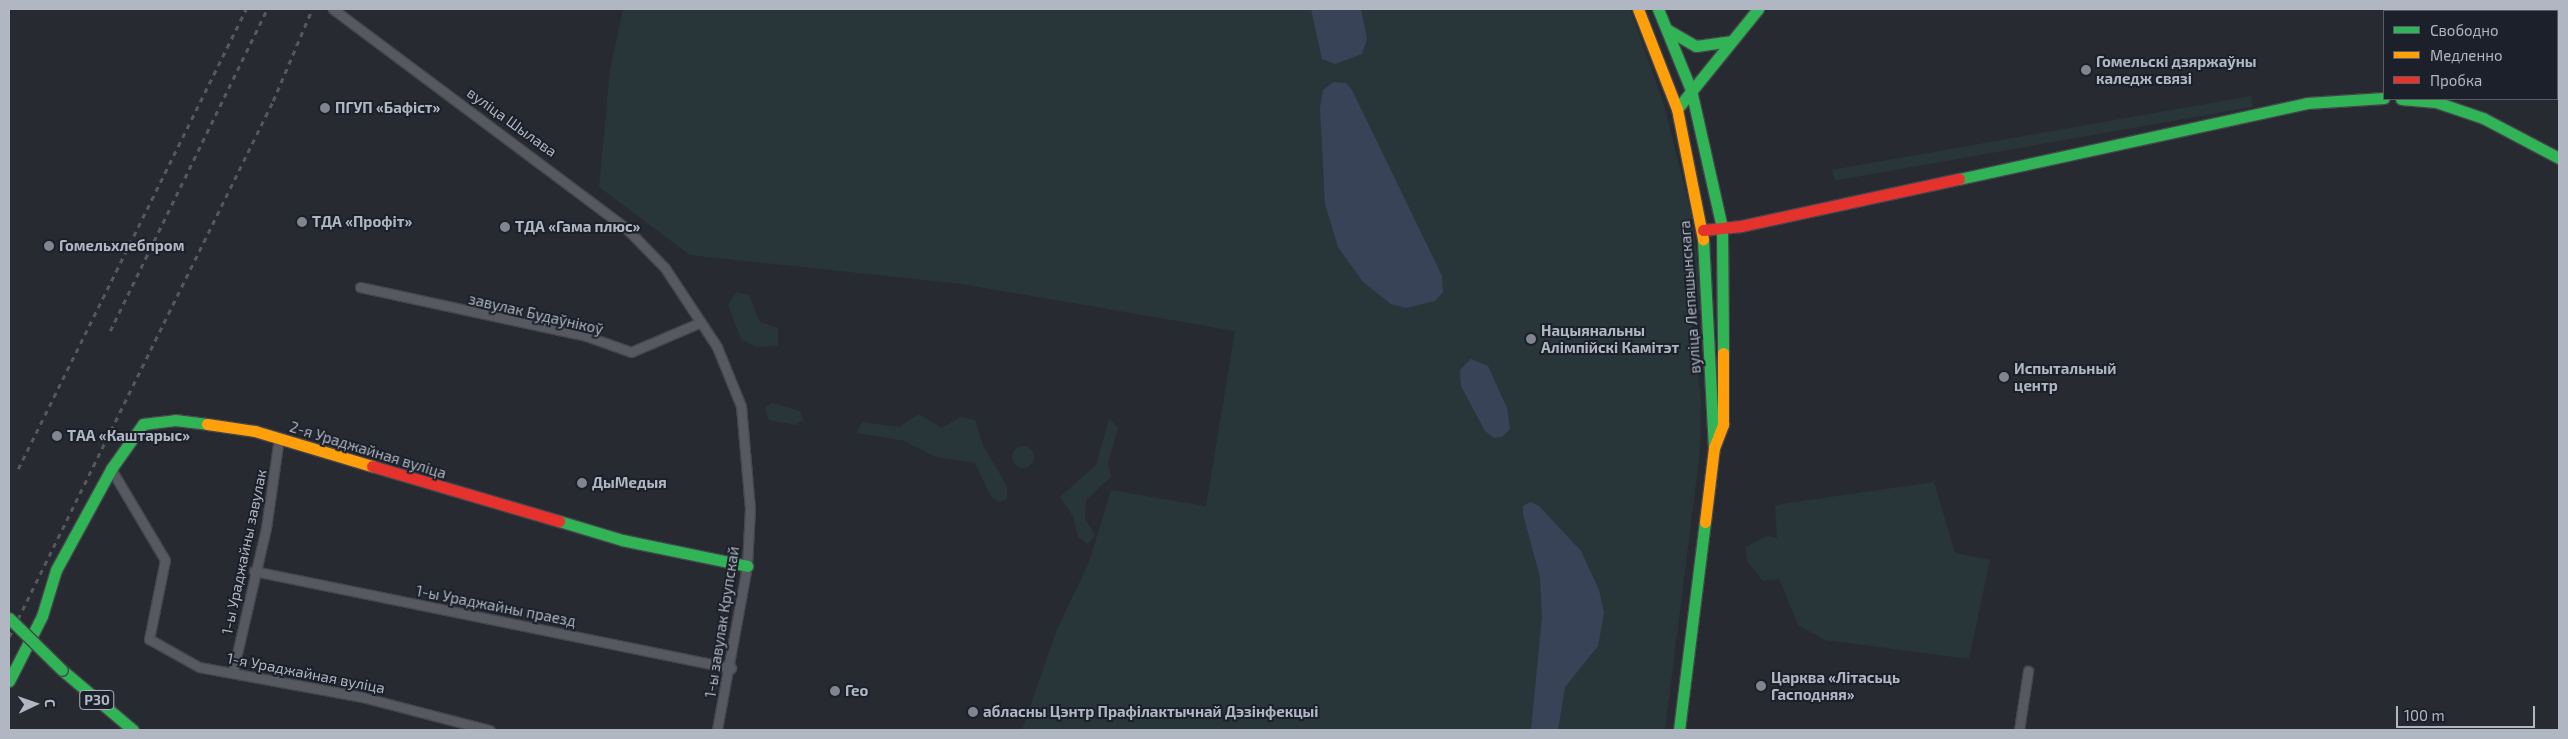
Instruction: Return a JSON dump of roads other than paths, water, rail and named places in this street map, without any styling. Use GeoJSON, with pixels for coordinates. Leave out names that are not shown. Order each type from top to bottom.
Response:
{"type":"FeatureCollection","features":[{"type":"Feature","properties":{"kind":"main road","name":"вуліца Лепяшынскага"},"geometry":{"type":"LineString","coordinates":[[1638,9],[1677,108],[1703,230],[1714,448],[1679,730]]}},
{"type":"Feature","properties":{"kind":"main road","name":"вуліца Лепяшынскага"},"geometry":{"type":"LineString","coordinates":[[1658,9],[1691,90],[1722,228],[1723,424],[1714,448]]}},
{"type":"Feature","properties":{"kind":"main road"},"geometry":{"type":"LineString","coordinates":[[1677,108],[1758,9]]}},
{"type":"Feature","properties":{"kind":"main road"},"geometry":{"type":"LineString","coordinates":[[1666,28],[1677,39],[1696,46],[1731,41]]}},
{"type":"Feature","properties":{"kind":"main road"},"geometry":{"type":"LineString","coordinates":[[1703,230],[1722,228],[2286,107],[2383,98]]}},
{"type":"Feature","properties":{"kind":"main road"},"geometry":{"type":"LineString","coordinates":[[2412,100],[2436,102],[2483,118],[2559,158]]}},
{"type":"Feature","properties":{"kind":"main road","name":"2-я Ураджайная вуліца"},"geometry":{"type":"LineString","coordinates":[[9,682],[42,616],[56,570],[111,469],[143,424],[175,420],[280,438],[622,540],[748,566]]}},
{"type":"Feature","properties":{"kind":"main road","name":"Р30"},"geometry":{"type":"LineString","coordinates":[[9,618],[62,670],[133,730]]}},
{"type":"Feature","properties":{"kind":"street","name":"вуліца Шылава"},"geometry":{"type":"LineString","coordinates":[[333,9],[584,192],[665,268]]}},
{"type":"Feature","properties":{"kind":"street","name":"1-ы завулак Крупскай"},"geometry":{"type":"LineString","coordinates":[[665,268],[701,322],[729,372],[745,425],[750,508],[748,566],[731,668],[717,730]]}},
{"type":"Feature","properties":{"kind":"street","name":"завулак Будаўнікоў"},"geometry":{"type":"LineString","coordinates":[[360,287],[586,336],[631,352],[701,322]]}},
{"type":"Feature","properties":{"kind":"street","name":"1-ы Ураджайны завулак"},"geometry":{"type":"LineString","coordinates":[[233,671],[277,475],[280,438]]}},
{"type":"Feature","properties":{"kind":"street","name":"1-я Ураджайная вуліца"},"geometry":{"type":"LineString","coordinates":[[111,469],[165,560],[150,639],[198,667],[233,671],[299,688],[362,697],[490,730]]}},
{"type":"Feature","properties":{"kind":"street","name":"1-ы Ураджайны праезд"},"geometry":{"type":"LineString","coordinates":[[254,572],[731,668]]}},
{"type":"Feature","properties":{"kind":"street"},"geometry":{"type":"LineString","coordinates":[[2019,730],[2028,671]]}},
{"type":"Feature","properties":{"kind":"water"},"geometry":{"type":"Polygon","coordinates":[[[1311,9],[1361,9],[1367,39],[1362,54],[1335,64],[1322,59],[1311,9]]]}},
{"type":"Feature","properties":{"kind":"water"},"geometry":{"type":"Polygon","coordinates":[[[1334,82],[1346,83],[1352,90],[1442,276],[1443,292],[1435,301],[1406,308],[1391,304],[1363,282],[1338,247],[1325,204],[1320,108],[1323,90],[1334,82]]]}},
{"type":"Feature","properties":{"kind":"water"},"geometry":{"type":"Polygon","coordinates":[[[1471,359],[1488,366],[1507,408],[1510,429],[1502,437],[1494,438],[1485,431],[1461,386],[1460,370],[1471,359]]]}},
{"type":"Feature","properties":{"kind":"water"},"geometry":{"type":"Polygon","coordinates":[[[1530,502],[1539,506],[1581,551],[1599,590],[1604,613],[1598,646],[1565,687],[1558,730],[1531,730],[1542,617],[1540,577],[1523,514],[1523,506],[1530,502]]]}},
{"type":"Feature","properties":{"kind":"railway"},"geometry":{"type":"LineString","coordinates":[[18,469],[246,9]]}},
{"type":"Feature","properties":{"kind":"railway"},"geometry":{"type":"LineString","coordinates":[[110,331],[267,9]]}},
{"type":"Feature","properties":{"kind":"railway"},"geometry":{"type":"LineString","coordinates":[[9,637],[273,101],[312,9]]}},
{"type":"Feature","properties":{"kind":"place","name":"Гомельскі дзяржаўны каледж связі"},"geometry":{"type":"Point","coordinates":[2086,70]}},
{"type":"Feature","properties":{"kind":"place","name":"ПГУП «Бафіст»"},"geometry":{"type":"Point","coordinates":[325,108]}},
{"type":"Feature","properties":{"kind":"place","name":"ТДА «Профіт»"},"geometry":{"type":"Point","coordinates":[302,222]}},
{"type":"Feature","properties":{"kind":"place","name":"ТДА «Гама плюс»"},"geometry":{"type":"Point","coordinates":[505,227]}},
{"type":"Feature","properties":{"kind":"place","name":"Гомельхлебпром"},"geometry":{"type":"Point","coordinates":[49,246]}},
{"type":"Feature","properties":{"kind":"place","name":"Нацыянальны Алімпійскі Камітэт"},"geometry":{"type":"Point","coordinates":[1531,339]}},
{"type":"Feature","properties":{"kind":"place","name":"Испытальный центр"},"geometry":{"type":"Point","coordinates":[2004,377]}},
{"type":"Feature","properties":{"kind":"place","name":"ТАА «Каштарыс»"},"geometry":{"type":"Point","coordinates":[57,436]}},
{"type":"Feature","properties":{"kind":"place","name":"ДыМедыя"},"geometry":{"type":"Point","coordinates":[582,483]}},
{"type":"Feature","properties":{"kind":"place","name":"Царква «Літасьць Гасподняя»"},"geometry":{"type":"Point","coordinates":[1761,686]}},
{"type":"Feature","properties":{"kind":"place","name":"Гео"},"geometry":{"type":"Point","coordinates":[835,691]}},
{"type":"Feature","properties":{"kind":"place","name":"абласны Цэнтр Прафілактычнай Дэзінфекцыі"},"geometry":{"type":"Point","coordinates":[973,712]}}]}
